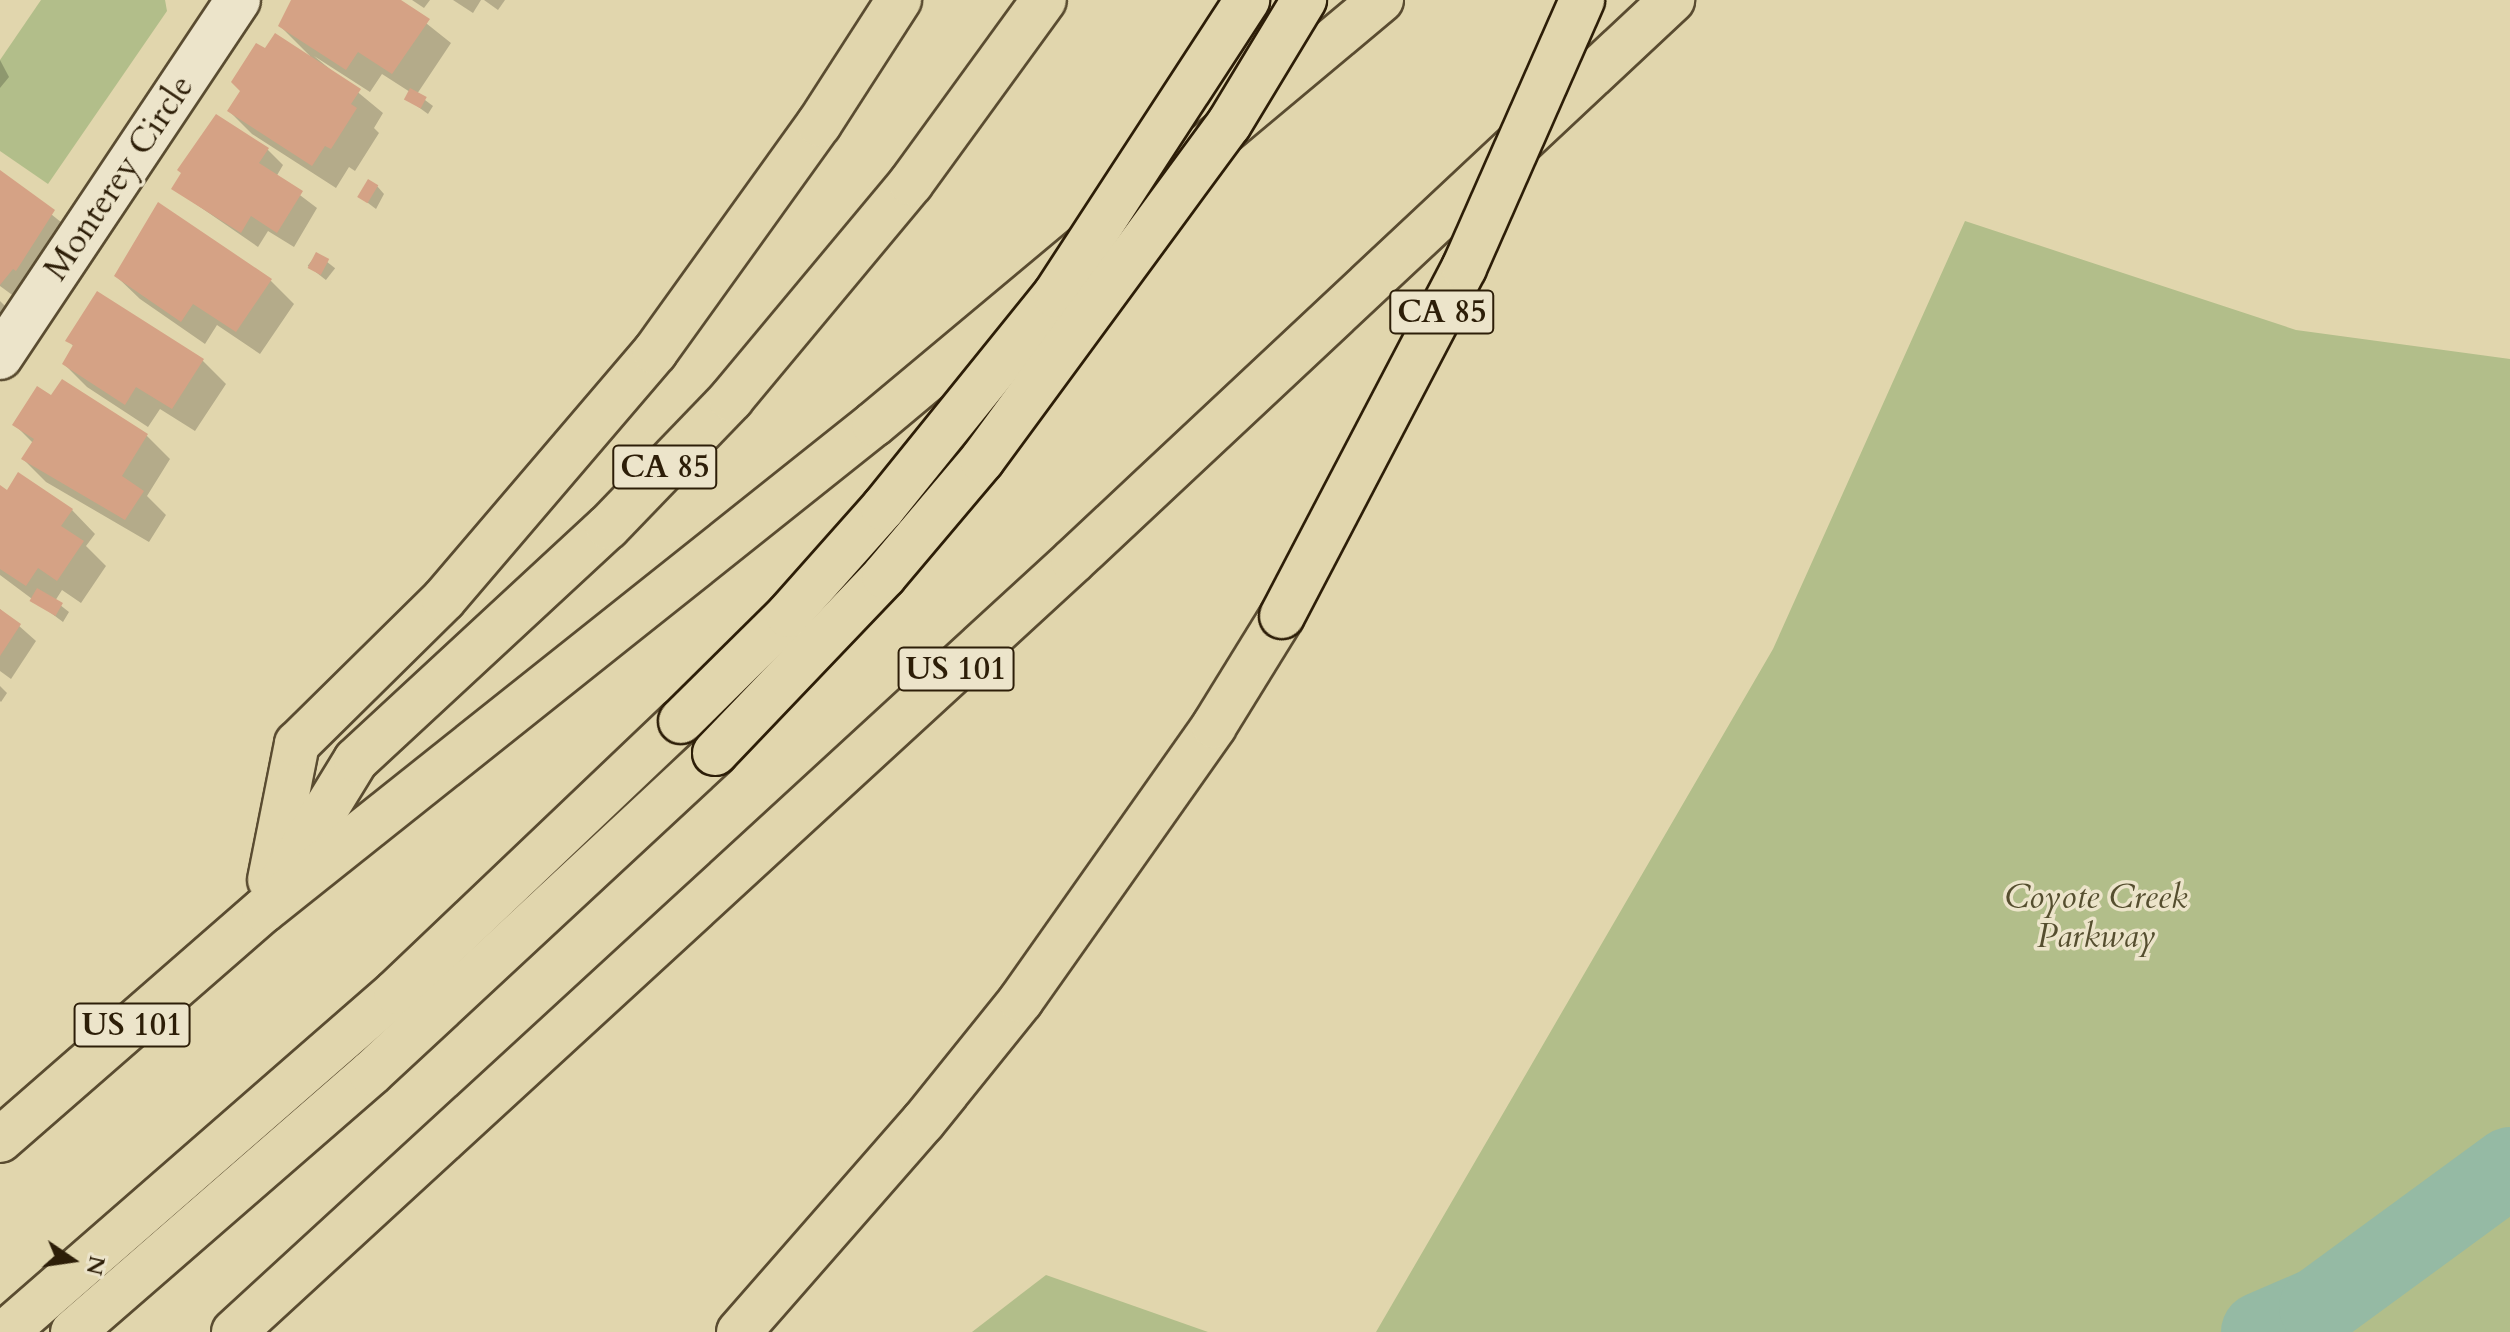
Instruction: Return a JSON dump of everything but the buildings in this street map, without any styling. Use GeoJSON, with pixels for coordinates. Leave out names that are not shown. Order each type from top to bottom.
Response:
{"type":"FeatureCollection","features":[{"type":"Feature","properties":{"kind":"highway"},"geometry":{"type":"LineString","coordinates":[[264,910],[297,744],[444,599],[645,364],[819,124],[899,0]]}},
{"type":"Feature","properties":{"kind":"highway","name":"CA 85"},"geometry":{"type":"LineString","coordinates":[[264,910],[356,760],[608,527],[731,399],[911,183],[1044,0]]}},
{"type":"Feature","properties":{"kind":"highway"},"geometry":{"type":"LineString","coordinates":[[6,1332],[396,992],[788,615],[883,508],[1055,295],[1247,0]]}},
{"type":"Feature","properties":{"kind":"highway"},"geometry":{"type":"LineString","coordinates":[[73,1332],[371,1073],[715,753],[875,587],[982,460],[1229,124],[1304,0]]}},
{"type":"Feature","properties":{"kind":"highway","name":"US 101"},"geometry":{"type":"LineString","coordinates":[[0,1140],[264,910],[874,424],[1381,0]]}},
{"type":"Feature","properties":{"kind":"highway","name":"CA 85"},"geometry":{"type":"LineString","coordinates":[[739,1332],[791,1276],[1021,1000],[1214,726],[1282,616],[1464,268],[1582,0]]}},
{"type":"Feature","properties":{"kind":"highway","name":"US 101"},"geometry":{"type":"LineString","coordinates":[[234,1332],[1073,561],[1672,0]]}},
{"type":"Feature","properties":{"kind":"street","name":"Monterey Circle"},"geometry":{"type":"LineString","coordinates":[[0,357],[238,0]]}},
{"type":"Feature","properties":{"kind":"green space"},"geometry":{"type":"Polygon","coordinates":[[[41,0],[165,0],[167,11],[48,184],[0,151],[0,60],[41,0]]]}},
{"type":"Feature","properties":{"kind":"green space","name":"Coyote Creek Parkway"},"geometry":{"type":"Polygon","coordinates":[[[1965,221],[2296,330],[2510,359],[2510,1332],[1376,1332],[1773,649],[1965,221]]]}},
{"type":"Feature","properties":{"kind":"green space"},"geometry":{"type":"Polygon","coordinates":[[[1046,1275],[1208,1332],[972,1332],[1046,1275]]]}},
{"type":"Feature","properties":{"kind":"waterway"},"geometry":{"type":"LineString","coordinates":[[2261,1332],[2319,1307],[2510,1167]]}}]}
